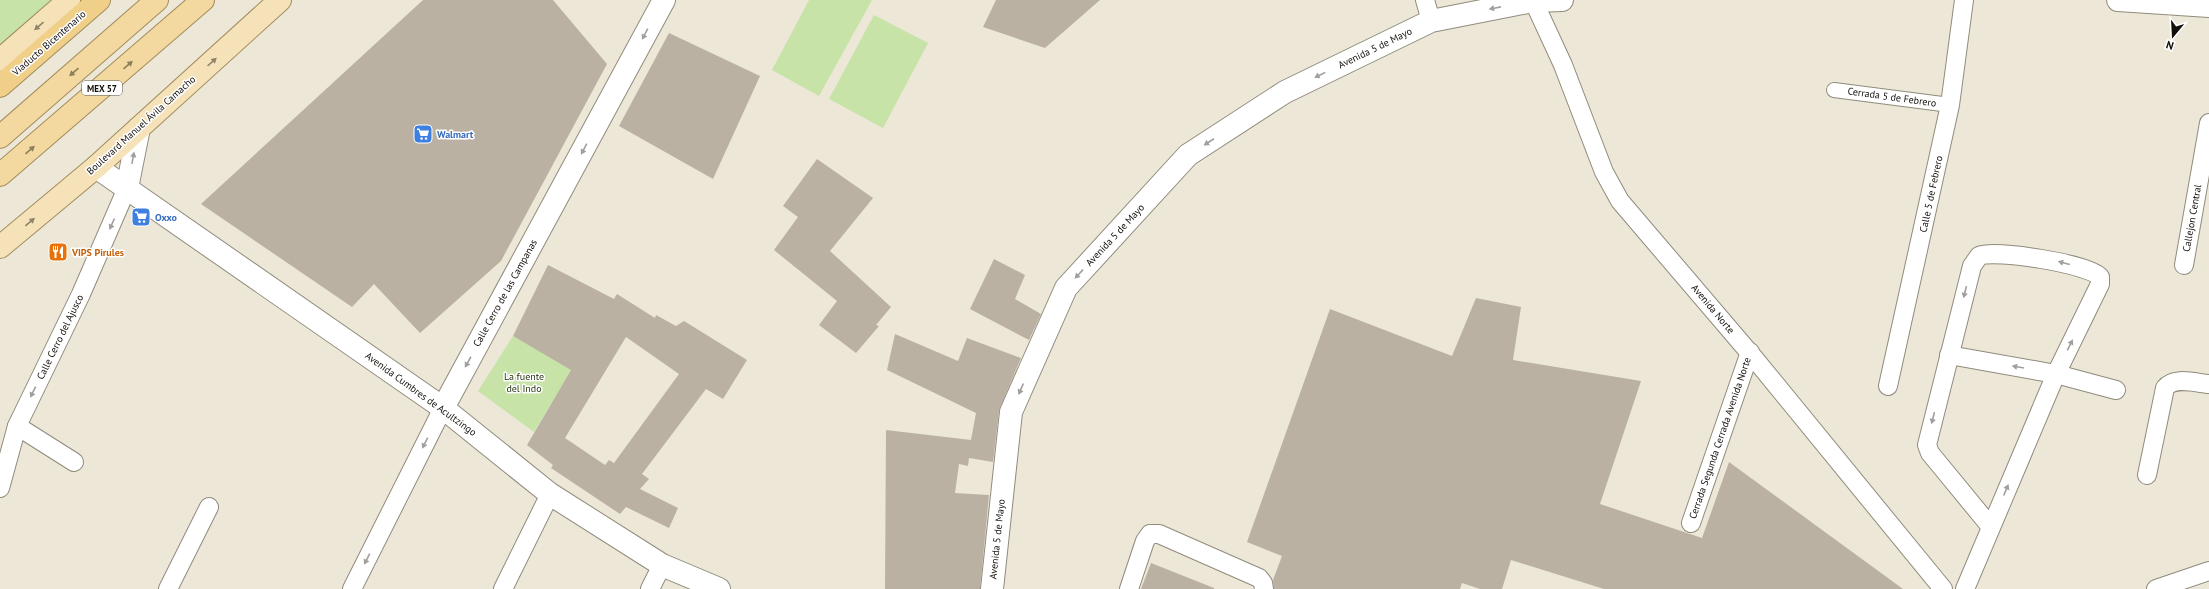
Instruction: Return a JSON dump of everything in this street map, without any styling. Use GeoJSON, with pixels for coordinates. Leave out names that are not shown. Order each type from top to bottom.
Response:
{"type":"FeatureCollection","features":[{"type":"Feature","properties":{"kind":"highway","name":"Viaducto Bicentenario"},"geometry":{"type":"LineString","coordinates":[[0,86],[99,0]]}},
{"type":"Feature","properties":{"kind":"highway","name":"MEX 57"},"geometry":{"type":"LineString","coordinates":[[0,137],[157,0]]}},
{"type":"Feature","properties":{"kind":"highway","name":"MEX 57"},"geometry":{"type":"LineString","coordinates":[[0,175],[204,0]]}},
{"type":"Feature","properties":{"kind":"main road"},"geometry":{"type":"LineString","coordinates":[[0,60],[69,0]]}},
{"type":"Feature","properties":{"kind":"main road","name":"Boulevard Manuel Ávila Camacho"},"geometry":{"type":"LineString","coordinates":[[0,247],[96,167],[280,0]]}},
{"type":"Feature","properties":{"kind":"street","name":"Calle Cerro de las Campanas"},"geometry":{"type":"LineString","coordinates":[[352,589],[443,408],[664,0]]}},
{"type":"Feature","properties":{"kind":"street"},"geometry":{"type":"LineString","coordinates":[[1425,0],[1431,21]]}},
{"type":"Feature","properties":{"kind":"street","name":"Avenida 5 de Mayo"},"geometry":{"type":"LineString","coordinates":[[992,589],[1011,412],[1066,288],[1188,155],[1285,92],[1431,21],[1533,0],[1562,0]]}},
{"type":"Feature","properties":{"kind":"street","name":"Avenida Norte"},"geometry":{"type":"LineString","coordinates":[[1533,0],[1563,64],[1604,172],[1620,201],[1750,352],[1943,589]]}},
{"type":"Feature","properties":{"kind":"street","name":"Calle 5 de Febrero"},"geometry":{"type":"LineString","coordinates":[[1888,386],[1950,105],[1964,0]]}},
{"type":"Feature","properties":{"kind":"street"},"geometry":{"type":"LineString","coordinates":[[2118,0],[2209,6]]}},
{"type":"Feature","properties":{"kind":"street","name":"Cerrada 5 de Febrero"},"geometry":{"type":"LineString","coordinates":[[1834,90],[1950,105]]}},
{"type":"Feature","properties":{"kind":"street","name":"Callejon Central"},"geometry":{"type":"LineString","coordinates":[[2184,265],[2209,123]]}},
{"type":"Feature","properties":{"kind":"street"},"geometry":{"type":"LineString","coordinates":[[128,188],[139,128]]}},
{"type":"Feature","properties":{"kind":"street","name":"Avenida Cumbres de Acultzingo"},"geometry":{"type":"LineString","coordinates":[[96,167],[443,408],[550,494],[662,565],[720,589]]}},
{"type":"Feature","properties":{"kind":"street","name":"Calle Cerro del Ajusco"},"geometry":{"type":"LineString","coordinates":[[0,488],[16,426],[81,294],[128,188]]}},
{"type":"Feature","properties":{"kind":"street"},"geometry":{"type":"LineString","coordinates":[[1965,589],[1990,526],[2056,374],[2100,284],[2100,278],[2092,271],[2052,260],[1989,253],[1979,256],[1972,266],[1929,436],[1928,449],[1990,526]]}},
{"type":"Feature","properties":{"kind":"street","name":"Cerrada Segunda Cerrada Avenida Norte"},"geometry":{"type":"LineString","coordinates":[[1691,524],[1750,352]]}},
{"type":"Feature","properties":{"kind":"street"},"geometry":{"type":"LineString","coordinates":[[1949,355],[2056,374],[2116,390]]}},
{"type":"Feature","properties":{"kind":"street"},"geometry":{"type":"LineString","coordinates":[[2147,475],[2165,388],[2168,384],[2178,381],[2209,384]]}},
{"type":"Feature","properties":{"kind":"street"},"geometry":{"type":"LineString","coordinates":[[16,426],[74,462]]}},
{"type":"Feature","properties":{"kind":"street"},"geometry":{"type":"LineString","coordinates":[[503,589],[550,494]]}},
{"type":"Feature","properties":{"kind":"street"},"geometry":{"type":"LineString","coordinates":[[168,589],[209,507]]}},
{"type":"Feature","properties":{"kind":"street"},"geometry":{"type":"LineString","coordinates":[[1129,589],[1145,542],[1150,534],[1159,534],[1259,578],[1264,589]]}},
{"type":"Feature","properties":{"kind":"street"},"geometry":{"type":"LineString","coordinates":[[650,589],[662,565]]}},
{"type":"Feature","properties":{"kind":"street"},"geometry":{"type":"LineString","coordinates":[[2156,589],[2209,570]]}},
{"type":"Feature","properties":{"kind":"green space"},"geometry":{"type":"Polygon","coordinates":[[[0,0],[55,0],[0,45],[0,0]]]}},
{"type":"Feature","properties":{"kind":"green space"},"geometry":{"type":"Polygon","coordinates":[[[809,0],[872,0],[819,96],[772,70],[809,0]]]}},
{"type":"Feature","properties":{"kind":"green space"},"geometry":{"type":"Polygon","coordinates":[[[874,15],[928,43],[883,128],[829,99],[874,15]]]}},
{"type":"Feature","properties":{"kind":"green space","name":"La fuente del Indo"},"geometry":{"type":"Polygon","coordinates":[[[513,336],[572,369],[534,432],[478,391],[513,336]]]}},
{"type":"Feature","properties":{"kind":"building","name":"Walmart"},"geometry":{"type":"Polygon","coordinates":[[[423,0],[553,0],[607,64],[501,261],[420,333],[374,284],[352,307],[201,204],[423,0]]]}},
{"type":"Feature","properties":{"kind":"building"},"geometry":{"type":"Polygon","coordinates":[[[996,0],[1100,0],[1045,48],[983,27],[996,0]]]}},
{"type":"Feature","properties":{"kind":"building"},"geometry":{"type":"Polygon","coordinates":[[[669,33],[760,76],[713,179],[619,126],[669,33]]]}},
{"type":"Feature","properties":{"kind":"building"},"geometry":{"type":"Polygon","coordinates":[[[817,159],[873,198],[830,251],[891,307],[876,325],[879,326],[856,353],[819,325],[837,301],[774,250],[798,217],[783,206],[817,159]]]}},
{"type":"Feature","properties":{"kind":"building"},"geometry":{"type":"Polygon","coordinates":[[[994,259],[1025,275],[1015,299],[1041,314],[1029,340],[970,309],[994,259]]]}},
{"type":"Feature","properties":{"kind":"building"},"geometry":{"type":"Polygon","coordinates":[[[548,265],[614,299],[617,294],[655,318],[656,315],[676,326],[684,321],[747,360],[723,399],[706,389],[642,474],[649,479],[640,489],[678,508],[669,528],[626,507],[620,514],[551,468],[553,465],[527,445],[571,370],[513,336],[548,265]],[[626,337],[565,438],[605,465],[609,460],[614,463],[679,374],[626,337]]]}},
{"type":"Feature","properties":{"kind":"building"},"geometry":{"type":"Polygon","coordinates":[[[1476,298],[1521,307],[1513,360],[1641,381],[1600,504],[1702,538],[1729,462],[1903,589],[1604,589],[1511,560],[1502,589],[1480,589],[1462,583],[1460,589],[1274,589],[1273,580],[1282,556],[1247,542],[1330,309],[1452,356],[1476,298]]]}},
{"type":"Feature","properties":{"kind":"building"},"geometry":{"type":"Polygon","coordinates":[[[895,334],[958,361],[967,338],[1021,358],[999,410],[993,462],[969,458],[968,466],[959,464],[955,493],[989,495],[980,589],[885,589],[886,430],[971,440],[976,413],[887,370],[895,334]]]}},
{"type":"Feature","properties":{"kind":"building"},"geometry":{"type":"Polygon","coordinates":[[[1151,563],[1214,588],[1214,589],[1141,589],[1151,563]]]}},
{"type":"Feature","properties":{"kind":"place","name":"Walmart"},"geometry":{"type":"Point","coordinates":[423,134]}},
{"type":"Feature","properties":{"kind":"place","name":"Oxxo"},"geometry":{"type":"Point","coordinates":[141,217]}},
{"type":"Feature","properties":{"kind":"place","name":"VIPS Pirules"},"geometry":{"type":"Point","coordinates":[58,252]}}]}
